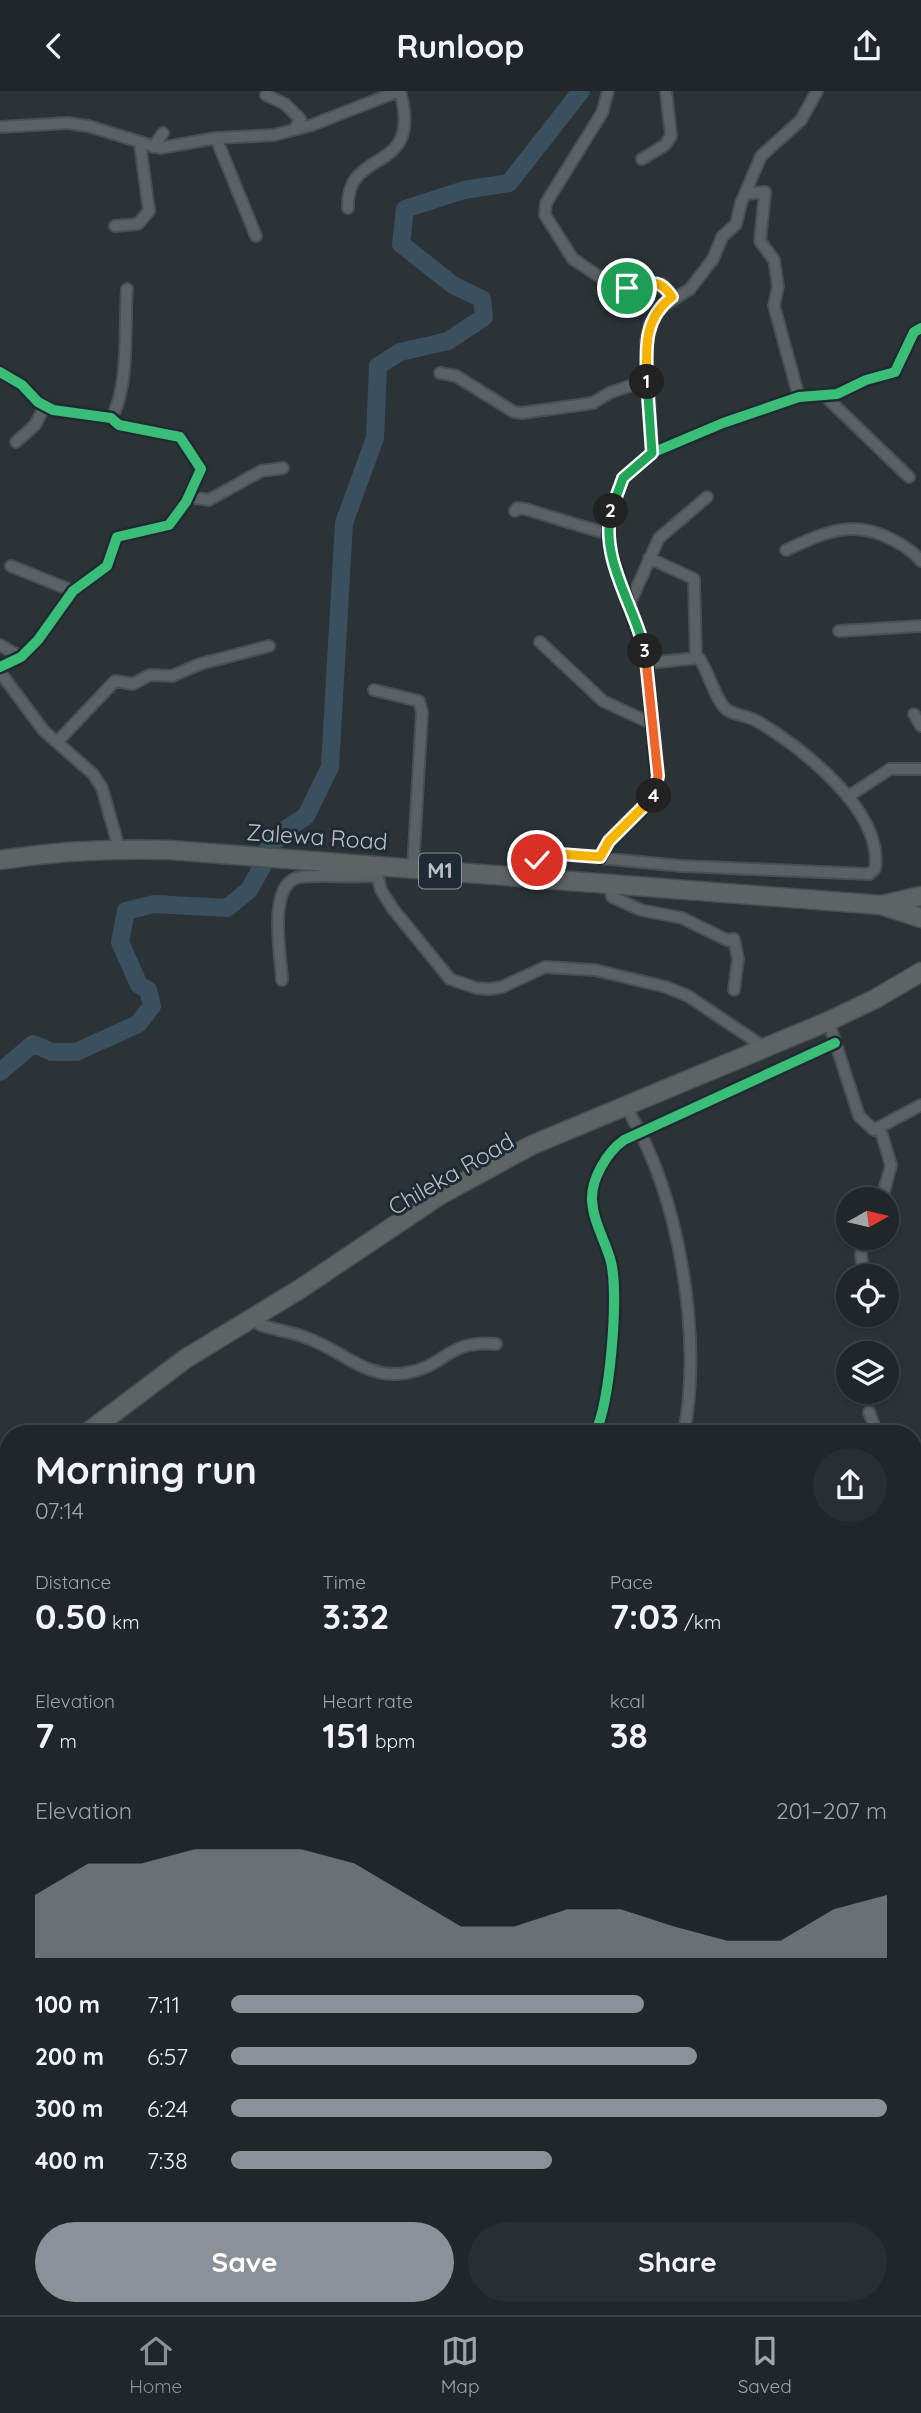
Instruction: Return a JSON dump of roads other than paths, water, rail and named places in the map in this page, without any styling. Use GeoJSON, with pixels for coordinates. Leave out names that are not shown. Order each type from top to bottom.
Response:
{"type":"FeatureCollection","features":[{"type":"Feature","properties":{"kind":"highway","name":"Zalewa Road"},"geometry":{"type":"LineString","coordinates":[[0,860],[47,852],[119,848],[376,870],[412,868],[881,905],[921,918]]}},
{"type":"Feature","properties":{"kind":"highway","name":"Zalewa Road"},"geometry":{"type":"LineString","coordinates":[[881,905],[921,896]]}},
{"type":"Feature","properties":{"kind":"highway"},"geometry":{"type":"LineString","coordinates":[[98,1425],[185,1359],[300,1289],[440,1195],[532,1145],[875,999],[921,972]]}},
{"type":"Feature","properties":{"kind":"highway","name":"Chileka Road"},"geometry":{"type":"LineString","coordinates":[[112,1425],[189,1366],[260,1325],[482,1180],[630,1114],[833,1036],[858,1017],[921,987]]}},
{"type":"Feature","properties":{"kind":"street"},"geometry":{"type":"LineString","coordinates":[[0,127],[66,123],[89,125],[153,147],[216,138],[274,135],[400,91],[405,113],[401,142],[397,149],[356,176],[348,192],[348,208]]}},
{"type":"Feature","properties":{"kind":"street"},"geometry":{"type":"LineString","coordinates":[[608,91],[602,113],[546,203],[545,215],[570,257],[597,275],[627,288],[662,284],[672,297]]}},
{"type":"Feature","properties":{"kind":"street"},"geometry":{"type":"LineString","coordinates":[[642,159],[665,145],[671,136],[666,91]]}},
{"type":"Feature","properties":{"kind":"street"},"geometry":{"type":"LineString","coordinates":[[652,453],[647,332],[661,307],[672,297],[690,289],[704,271],[722,237],[736,224],[738,212],[761,156],[790,134],[813,93]]}},
{"type":"Feature","properties":{"kind":"street"},"geometry":{"type":"LineString","coordinates":[[266,95],[285,104],[300,119],[295,129]]}},
{"type":"Feature","properties":{"kind":"street"},"geometry":{"type":"LineString","coordinates":[[153,147],[163,133]]}},
{"type":"Feature","properties":{"kind":"street"},"geometry":{"type":"LineString","coordinates":[[216,138],[256,236]]}},
{"type":"Feature","properties":{"kind":"street"},"geometry":{"type":"LineString","coordinates":[[115,226],[138,224],[149,211],[140,143]]}},
{"type":"Feature","properties":{"kind":"street"},"geometry":{"type":"LineString","coordinates":[[746,194],[765,192],[760,241],[774,260],[778,286],[774,306],[799,397]]}},
{"type":"Feature","properties":{"kind":"street"},"geometry":{"type":"LineString","coordinates":[[111,418],[119,405],[122,384],[127,289]]}},
{"type":"Feature","properties":{"kind":"street"},"geometry":{"type":"LineString","coordinates":[[600,857],[609,841],[653,798],[658,776],[650,723],[647,663],[630,603],[612,557],[608,534],[611,509],[623,478],[652,453],[723,423],[799,397],[826,397],[895,372],[914,332],[921,328]]}},
{"type":"Feature","properties":{"kind":"street"},"geometry":{"type":"LineString","coordinates":[[0,372],[22,385],[53,410],[111,418],[119,425],[180,436],[201,469],[189,497],[169,525],[117,537],[107,566],[73,591],[38,640],[21,657],[0,669],[22,705],[93,774],[106,801],[119,848]]}},
{"type":"Feature","properties":{"kind":"street"},"geometry":{"type":"LineString","coordinates":[[440,373],[456,376],[514,412],[522,413],[593,403],[609,393],[647,380]]}},
{"type":"Feature","properties":{"kind":"street"},"geometry":{"type":"LineString","coordinates":[[826,397],[909,477]]}},
{"type":"Feature","properties":{"kind":"street"},"geometry":{"type":"LineString","coordinates":[[16,442],[35,425],[45,406]]}},
{"type":"Feature","properties":{"kind":"street"},"geometry":{"type":"LineString","coordinates":[[189,497],[209,500],[261,471],[283,468]]}},
{"type":"Feature","properties":{"kind":"street"},"geometry":{"type":"LineString","coordinates":[[630,603],[659,538],[707,497]]}},
{"type":"Feature","properties":{"kind":"street"},"geometry":{"type":"LineString","coordinates":[[515,511],[517,508],[525,509],[608,534]]}},
{"type":"Feature","properties":{"kind":"street"},"geometry":{"type":"LineString","coordinates":[[786,551],[817,536],[858,527],[878,532],[914,552],[921,561]]}},
{"type":"Feature","properties":{"kind":"street"},"geometry":{"type":"LineString","coordinates":[[649,558],[694,579],[696,657]]}},
{"type":"Feature","properties":{"kind":"street"},"geometry":{"type":"LineString","coordinates":[[11,566],[73,591]]}},
{"type":"Feature","properties":{"kind":"street"},"geometry":{"type":"LineString","coordinates":[[839,631],[921,627]]}},
{"type":"Feature","properties":{"kind":"street"},"geometry":{"type":"LineString","coordinates":[[540,642],[603,701],[650,723]]}},
{"type":"Feature","properties":{"kind":"street"},"geometry":{"type":"LineString","coordinates":[[0,645],[21,657]]}},
{"type":"Feature","properties":{"kind":"street"},"geometry":{"type":"LineString","coordinates":[[58,741],[116,681],[133,684],[150,675],[172,676],[200,664],[269,646]]}},
{"type":"Feature","properties":{"kind":"street"},"geometry":{"type":"LineString","coordinates":[[527,877],[537,860],[547,855],[600,857],[681,866],[869,874],[876,866],[875,844],[849,796],[797,746],[749,716],[727,710],[702,661],[696,657],[647,663]]}},
{"type":"Feature","properties":{"kind":"street"},"geometry":{"type":"LineString","coordinates":[[374,690],[419,701],[422,712],[412,868]]}},
{"type":"Feature","properties":{"kind":"street"},"geometry":{"type":"LineString","coordinates":[[914,714],[921,726]]}},
{"type":"Feature","properties":{"kind":"street"},"geometry":{"type":"LineString","coordinates":[[849,796],[890,769],[921,769]]}},
{"type":"Feature","properties":{"kind":"street"},"geometry":{"type":"LineString","coordinates":[[282,980],[279,894],[284,885],[296,877],[351,879],[376,870],[381,890],[393,909],[442,972],[462,984],[476,988],[502,987],[545,967],[595,970],[666,987],[688,996],[764,1048]]}},
{"type":"Feature","properties":{"kind":"street"},"geometry":{"type":"LineString","coordinates":[[609,884],[612,897],[626,904],[682,918],[727,940],[734,939],[738,959],[734,991]]}},
{"type":"Feature","properties":{"kind":"street"},"geometry":{"type":"LineString","coordinates":[[597,1425],[604,1403],[614,1285],[611,1263],[592,1201],[593,1187],[618,1145],[833,1036],[859,1116],[874,1130],[921,1105]]}},
{"type":"Feature","properties":{"kind":"street"},"geometry":{"type":"LineString","coordinates":[[630,1114],[665,1195],[690,1324],[690,1401],[686,1425]]}},
{"type":"Feature","properties":{"kind":"street"},"geometry":{"type":"LineString","coordinates":[[880,1128],[891,1165],[885,1187]]}},
{"type":"Feature","properties":{"kind":"street"},"geometry":{"type":"LineString","coordinates":[[260,1325],[314,1341],[360,1367],[393,1375],[415,1371],[470,1342],[496,1344]]}},
{"type":"Feature","properties":{"kind":"street"},"geometry":{"type":"LineString","coordinates":[[869,1412],[874,1425]]}},
{"type":"Feature","properties":{"kind":"waterway"},"geometry":{"type":"LineString","coordinates":[[267,850],[286,829],[306,816],[330,767],[344,523],[375,438],[378,366],[400,352],[448,341],[484,317],[482,299],[453,285],[401,244],[405,209],[464,190],[509,183],[581,91]]}},
{"type":"Feature","properties":{"kind":"waterway"},"geometry":{"type":"LineString","coordinates":[[0,1072],[33,1044],[52,1052],[76,1052],[138,1024],[152,1006],[148,990],[139,985],[120,942],[126,911],[154,904],[227,908],[249,890],[263,865]]}}]}
